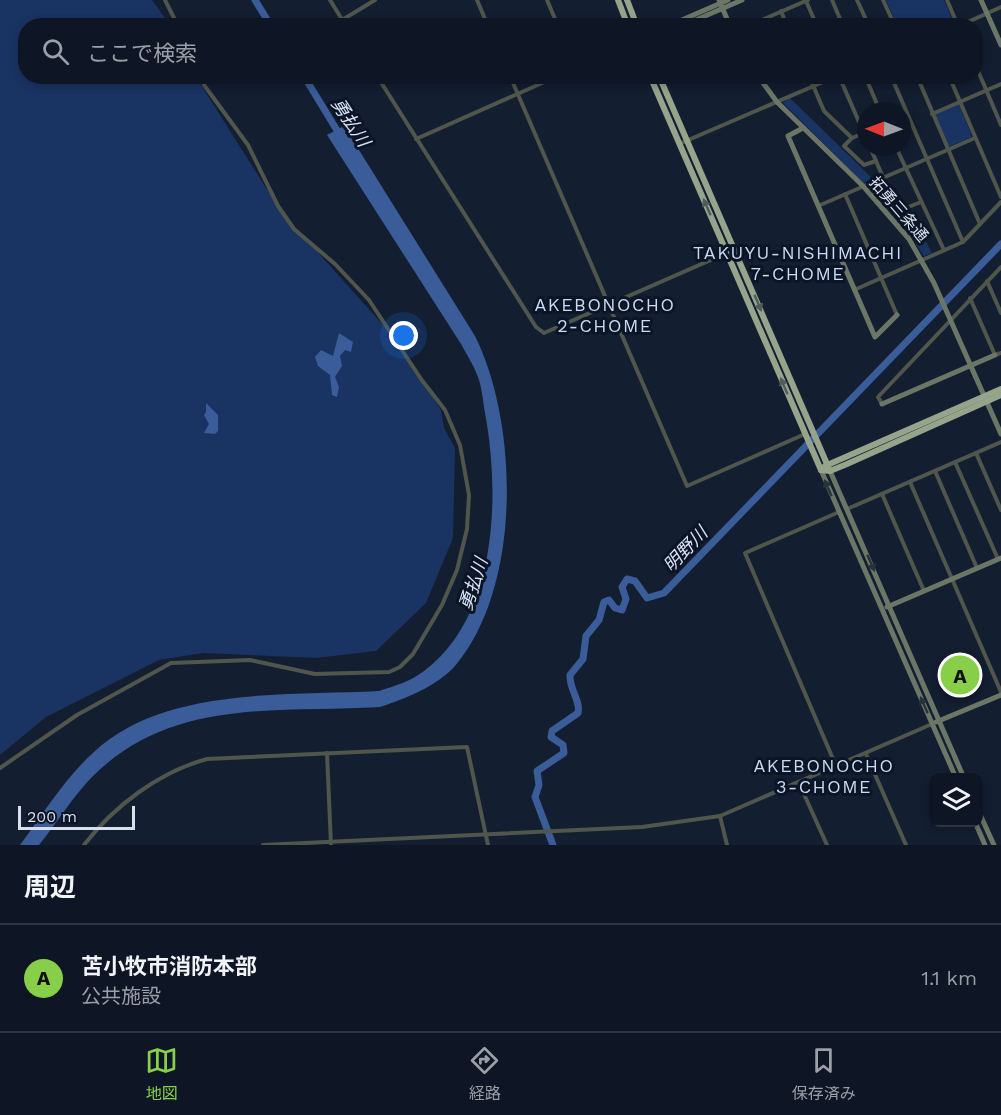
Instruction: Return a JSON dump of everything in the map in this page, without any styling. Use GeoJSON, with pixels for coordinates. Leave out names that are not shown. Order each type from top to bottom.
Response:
{"type":"FeatureCollection","features":[{"type":"Feature","properties":{"kind":"highway"},"geometry":{"type":"LineString","coordinates":[[618,0],[625,18]]}},
{"type":"Feature","properties":{"kind":"highway"},"geometry":{"type":"LineString","coordinates":[[627,0],[634,18]]}},
{"type":"Feature","properties":{"kind":"highway"},"geometry":{"type":"LineString","coordinates":[[653,84],[821,470],[986,399],[1001,395]]}},
{"type":"Feature","properties":{"kind":"highway"},"geometry":{"type":"LineString","coordinates":[[662,84],[829,468]]}},
{"type":"Feature","properties":{"kind":"highway"},"geometry":{"type":"LineString","coordinates":[[986,399],[1001,389]]}},
{"type":"Feature","properties":{"kind":"street"},"geometry":{"type":"LineString","coordinates":[[165,0],[174,18]]}},
{"type":"Feature","properties":{"kind":"street"},"geometry":{"type":"LineString","coordinates":[[330,0],[341,18]]}},
{"type":"Feature","properties":{"kind":"street"},"geometry":{"type":"LineString","coordinates":[[345,18],[375,0]]}},
{"type":"Feature","properties":{"kind":"street"},"geometry":{"type":"LineString","coordinates":[[477,0],[485,18]]}},
{"type":"Feature","properties":{"kind":"street"},"geometry":{"type":"LineString","coordinates":[[547,0],[555,18]]}},
{"type":"Feature","properties":{"kind":"street"},"geometry":{"type":"LineString","coordinates":[[696,18],[728,0]]}},
{"type":"Feature","properties":{"kind":"street"},"geometry":{"type":"LineString","coordinates":[[687,18],[721,4],[742,0]]}},
{"type":"Feature","properties":{"kind":"street"},"geometry":{"type":"LineString","coordinates":[[768,18],[807,0],[814,18]]}},
{"type":"Feature","properties":{"kind":"street"},"geometry":{"type":"LineString","coordinates":[[832,0],[840,18]]}},
{"type":"Feature","properties":{"kind":"street"},"geometry":{"type":"LineString","coordinates":[[858,0],[866,18]]}},
{"type":"Feature","properties":{"kind":"street"},"geometry":{"type":"LineString","coordinates":[[883,0],[891,18]]}},
{"type":"Feature","properties":{"kind":"street"},"geometry":{"type":"LineString","coordinates":[[947,0],[955,18]]}},
{"type":"Feature","properties":{"kind":"street"},"geometry":{"type":"LineString","coordinates":[[981,0],[1001,45]]}},
{"type":"Feature","properties":{"kind":"street"},"geometry":{"type":"LineString","coordinates":[[721,4],[727,18]]}},
{"type":"Feature","properties":{"kind":"street"},"geometry":{"type":"LineString","coordinates":[[976,18],[1001,7]]}},
{"type":"Feature","properties":{"kind":"street"},"geometry":{"type":"LineString","coordinates":[[781,11],[784,18]]}},
{"type":"Feature","properties":{"kind":"street"},"geometry":{"type":"LineString","coordinates":[[0,768],[76,715],[171,663],[250,660],[315,674],[389,672],[400,667],[413,654],[442,605],[457,570],[467,529],[469,495],[460,445],[445,411],[369,300],[335,264],[294,229],[278,206],[248,145],[204,84]]}},
{"type":"Feature","properties":{"kind":"street"},"geometry":{"type":"LineString","coordinates":[[382,84],[536,327],[544,333],[735,249]]}},
{"type":"Feature","properties":{"kind":"street"},"geometry":{"type":"LineString","coordinates":[[514,84],[687,486],[806,437]]}},
{"type":"Feature","properties":{"kind":"street"},"geometry":{"type":"LineString","coordinates":[[416,139],[540,84]]}},
{"type":"Feature","properties":{"kind":"street","name":"拓勇三条通"},"geometry":{"type":"LineString","coordinates":[[764,84],[777,102],[893,218],[923,260],[950,317]]}},
{"type":"Feature","properties":{"kind":"street"},"geometry":{"type":"LineString","coordinates":[[679,144],[819,84]]}},
{"type":"Feature","properties":{"kind":"street"},"geometry":{"type":"LineString","coordinates":[[842,84],[857,118]]}},
{"type":"Feature","properties":{"kind":"street"},"geometry":{"type":"LineString","coordinates":[[868,84],[876,102]]}},
{"type":"Feature","properties":{"kind":"street"},"geometry":{"type":"LineString","coordinates":[[894,84],[963,242]]}},
{"type":"Feature","properties":{"kind":"street"},"geometry":{"type":"LineString","coordinates":[[920,84],[980,224]]}},
{"type":"Feature","properties":{"kind":"street"},"geometry":{"type":"LineString","coordinates":[[952,84],[1001,197]]}},
{"type":"Feature","properties":{"kind":"street"},"geometry":{"type":"LineString","coordinates":[[983,84],[1001,125]]}},
{"type":"Feature","properties":{"kind":"street"},"geometry":{"type":"LineString","coordinates":[[932,114],[1001,84]]}},
{"type":"Feature","properties":{"kind":"street"},"geometry":{"type":"LineString","coordinates":[[814,86],[824,111],[852,138]]}},
{"type":"Feature","properties":{"kind":"street"},"geometry":{"type":"LineString","coordinates":[[803,128],[788,136],[875,337],[897,315],[845,194]]}},
{"type":"Feature","properties":{"kind":"street"},"geometry":{"type":"LineString","coordinates":[[857,137],[852,138],[844,146],[864,165],[876,161]]}},
{"type":"Feature","properties":{"kind":"street"},"geometry":{"type":"LineString","coordinates":[[818,206],[975,138]]}},
{"type":"Feature","properties":{"kind":"street"},"geometry":{"type":"LineString","coordinates":[[874,156],[888,189],[906,208],[921,202]]}},
{"type":"Feature","properties":{"kind":"street"},"geometry":{"type":"LineString","coordinates":[[900,156],[944,250]]}},
{"type":"Feature","properties":{"kind":"street"},"geometry":{"type":"LineString","coordinates":[[854,290],[963,242],[1001,202]]}},
{"type":"Feature","properties":{"kind":"street"},"geometry":{"type":"LineString","coordinates":[[970,298],[998,354],[882,404],[878,397],[950,317],[1001,267]]}},
{"type":"Feature","properties":{"kind":"street"},"geometry":{"type":"LineString","coordinates":[[987,281],[1001,313]]}},
{"type":"Feature","properties":{"kind":"street"},"geometry":{"type":"LineString","coordinates":[[950,317],[1001,434]]}},
{"type":"Feature","properties":{"kind":"street"},"geometry":{"type":"LineString","coordinates":[[847,509],[1001,442]]}},
{"type":"Feature","properties":{"kind":"street"},"geometry":{"type":"LineString","coordinates":[[976,453],[1001,510]]}},
{"type":"Feature","properties":{"kind":"street"},"geometry":{"type":"LineString","coordinates":[[882,609],[999,559],[956,462]]}},
{"type":"Feature","properties":{"kind":"street"},"geometry":{"type":"LineString","coordinates":[[829,468],[962,773]]}},
{"type":"Feature","properties":{"kind":"street"},"geometry":{"type":"LineString","coordinates":[[821,470],[954,773]]}},
{"type":"Feature","properties":{"kind":"street"},"geometry":{"type":"LineString","coordinates":[[935,471],[976,568]]}},
{"type":"Feature","properties":{"kind":"street"},"geometry":{"type":"LineString","coordinates":[[263,845],[642,827],[720,816],[1001,693],[910,482]]}},
{"type":"Feature","properties":{"kind":"street"},"geometry":{"type":"LineString","coordinates":[[882,494],[924,591]]}},
{"type":"Feature","properties":{"kind":"street"},"geometry":{"type":"LineString","coordinates":[[836,766],[745,554],[839,512]]}},
{"type":"Feature","properties":{"kind":"street"},"geometry":{"type":"LineString","coordinates":[[84,845],[98,826],[151,783],[193,762],[222,756],[467,747],[488,845]]}},
{"type":"Feature","properties":{"kind":"street"},"geometry":{"type":"LineString","coordinates":[[327,753],[331,843]]}},
{"type":"Feature","properties":{"kind":"street"},"geometry":{"type":"LineString","coordinates":[[866,754],[906,845]]}},
{"type":"Feature","properties":{"kind":"street"},"geometry":{"type":"LineString","coordinates":[[799,783],[827,845]]}},
{"type":"Feature","properties":{"kind":"street"},"geometry":{"type":"LineString","coordinates":[[720,816],[727,845]]}},
{"type":"Feature","properties":{"kind":"street"},"geometry":{"type":"LineString","coordinates":[[983,821],[994,845]]}},
{"type":"Feature","properties":{"kind":"street"},"geometry":{"type":"LineString","coordinates":[[977,827],[985,845]]}},
{"type":"Feature","properties":{"kind":"shaded area"},"geometry":{"type":"Polygon","coordinates":[[[0,0],[152,0],[165,18],[18,18],[18,84],[200,84],[280,210],[393,336],[441,410],[444,428],[455,448],[453,538],[426,603],[376,651],[316,658],[203,653],[159,660],[46,717],[0,755],[0,0]]]}},
{"type":"Feature","properties":{"kind":"shaded area"},"geometry":{"type":"Polygon","coordinates":[[[886,0],[944,0],[952,18],[894,18],[886,0]]]}},
{"type":"Feature","properties":{"kind":"shaded area"},"geometry":{"type":"Polygon","coordinates":[[[790,98],[873,179],[863,183],[783,103],[790,98]]]}},
{"type":"Feature","properties":{"kind":"shaded area"},"geometry":{"type":"Polygon","coordinates":[[[959,104],[972,137],[948,147],[935,114],[959,104]]]}},
{"type":"Feature","properties":{"kind":"shaded area"},"geometry":{"type":"Polygon","coordinates":[[[344,126],[475,336],[490,372],[500,414],[506,458],[507,504],[502,550],[493,593],[477,633],[455,666],[439,680],[410,696],[380,707],[228,714],[192,721],[157,733],[124,751],[93,776],[39,845],[20,845],[73,773],[94,752],[123,731],[156,715],[191,705],[229,699],[268,695],[379,691],[424,671],[448,647],[467,619],[480,587],[488,552],[492,516],[490,445],[481,386],[461,344],[327,135],[344,126]]]}},
{"type":"Feature","properties":{"kind":"shaded area"},"geometry":{"type":"Polygon","coordinates":[[[881,185],[917,226],[932,253],[924,256],[908,232],[871,190],[871,186],[881,185]]]}},
{"type":"Feature","properties":{"kind":"shaded area"},"geometry":{"type":"Polygon","coordinates":[[[339,333],[353,342],[351,352],[345,350],[340,356],[342,366],[335,377],[339,387],[337,397],[332,395],[330,375],[318,366],[315,357],[321,350],[333,356],[339,333]]]}},
{"type":"Feature","properties":{"kind":"shaded area"},"geometry":{"type":"Polygon","coordinates":[[[206,403],[218,415],[218,431],[215,434],[204,433],[209,424],[204,415],[206,403]]]}},
{"type":"Feature","properties":{"kind":"waterway","name":"勇払川"},"geometry":{"type":"LineString","coordinates":[[255,0],[266,18]]}},
{"type":"Feature","properties":{"kind":"waterway","name":"勇払川"},"geometry":{"type":"LineString","coordinates":[[309,84],[341,137]]}},
{"type":"Feature","properties":{"kind":"waterway","name":"明野川"},"geometry":{"type":"LineString","coordinates":[[553,845],[535,797],[539,785],[537,771],[564,753],[563,745],[551,737],[552,731],[578,713],[578,704],[570,675],[583,659],[586,636],[599,620],[604,602],[609,600],[615,608],[622,610],[626,599],[622,587],[627,579],[635,581],[647,598],[664,593],[1001,244]]}},
{"type":"Feature","properties":{"kind":"place","name":"苫小牧市消防本部"},"geometry":{"type":"Point","coordinates":[960,675]}},
{"type":"Feature","properties":{"kind":"district","name":"TAKUYU-NISHIMACHI 7-CHOME"},"geometry":{"type":"Point","coordinates":[798,262]}},
{"type":"Feature","properties":{"kind":"district","name":"AKEBONOCHO 2-CHOME"},"geometry":{"type":"Point","coordinates":[605,314]}},
{"type":"Feature","properties":{"kind":"district","name":"AKEBONOCHO 3-CHOME"},"geometry":{"type":"Point","coordinates":[824,775]}}]}
